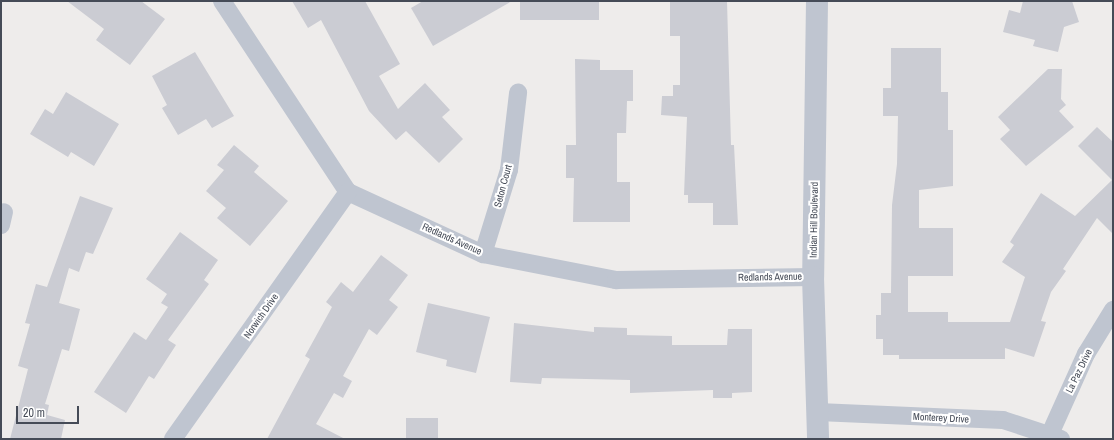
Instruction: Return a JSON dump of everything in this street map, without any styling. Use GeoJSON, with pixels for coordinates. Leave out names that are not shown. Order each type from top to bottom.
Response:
{"type":"FeatureCollection","features":[{"type":"Feature","properties":{"kind":"street"},"geometry":{"type":"LineString","coordinates":[[222,1],[348,192]]}},
{"type":"Feature","properties":{"kind":"street","name":"Indian Hill Boulevard"},"geometry":{"type":"LineString","coordinates":[[817,1],[813,277],[818,439]]}},
{"type":"Feature","properties":{"kind":"street","name":"Seton Court"},"geometry":{"type":"LineString","coordinates":[[483,254],[509,170],[518,93]]}},
{"type":"Feature","properties":{"kind":"street","name":"Redlands Avenue"},"geometry":{"type":"LineString","coordinates":[[348,192],[483,254],[616,280],[813,277]]}},
{"type":"Feature","properties":{"kind":"street","name":"Norwich Drive"},"geometry":{"type":"LineString","coordinates":[[173,439],[348,192]]}},
{"type":"Feature","properties":{"kind":"street","name":"La Paz Drive"},"geometry":{"type":"LineString","coordinates":[[1055,436],[1086,354],[1113,310]]}},
{"type":"Feature","properties":{"kind":"street","name":"Monterey Drive"},"geometry":{"type":"LineString","coordinates":[[818,412],[1003,420],[1055,436]]}},
{"type":"Feature","properties":{"kind":"building"},"geometry":{"type":"Polygon","coordinates":[[[67,1],[141,1],[165,19],[130,65],[96,40],[104,29],[67,1]]]}},
{"type":"Feature","properties":{"kind":"building"},"geometry":{"type":"Polygon","coordinates":[[[292,1],[365,1],[400,64],[379,76],[398,109],[425,83],[450,110],[442,117],[463,139],[439,163],[406,131],[396,140],[369,111],[321,20],[308,28],[292,1]]]}},
{"type":"Feature","properties":{"kind":"building"},"geometry":{"type":"Polygon","coordinates":[[[423,1],[512,1],[433,46],[411,8],[423,1]]]}},
{"type":"Feature","properties":{"kind":"building"},"geometry":{"type":"Polygon","coordinates":[[[520,1],[599,1],[599,20],[520,20],[520,1]]]}},
{"type":"Feature","properties":{"kind":"building"},"geometry":{"type":"Polygon","coordinates":[[[670,1],[727,1],[731,145],[734,145],[738,225],[713,225],[713,203],[688,203],[688,195],[684,195],[687,117],[661,115],[662,96],[673,96],[673,85],[680,85],[680,36],[670,36],[670,1]]]}},
{"type":"Feature","properties":{"kind":"building"},"geometry":{"type":"Polygon","coordinates":[[[1023,1],[1072,1],[1079,22],[1064,27],[1058,52],[1033,46],[1035,40],[1003,32],[1009,10],[1020,13],[1023,1]]]}},
{"type":"Feature","properties":{"kind":"building"},"geometry":{"type":"Polygon","coordinates":[[[891,48],[941,48],[941,92],[948,92],[948,130],[953,130],[953,186],[919,190],[919,228],[953,228],[953,276],[908,276],[908,312],[948,312],[948,322],[1010,322],[1025,277],[1002,262],[1014,245],[1010,242],[1041,193],[1075,216],[1112,180],[1078,146],[1097,127],[1113,142],[1113,234],[1097,218],[1063,269],[1066,271],[1051,292],[1041,321],[1046,322],[1034,357],[1005,348],[1005,359],[899,359],[899,355],[883,355],[883,339],[876,339],[876,315],[881,315],[881,293],[891,293],[892,205],[897,164],[898,116],[883,116],[883,88],[891,88],[891,48]]]}},
{"type":"Feature","properties":{"kind":"building"},"geometry":{"type":"Polygon","coordinates":[[[195,52],[234,116],[212,128],[206,119],[178,135],[162,108],[167,105],[152,76],[195,52]]]}},
{"type":"Feature","properties":{"kind":"building"},"geometry":{"type":"Polygon","coordinates":[[[575,59],[600,60],[600,70],[633,70],[633,101],[627,101],[626,133],[617,133],[617,182],[630,182],[630,222],[573,222],[574,178],[566,178],[566,145],[576,145],[575,59]]]}},
{"type":"Feature","properties":{"kind":"building"},"geometry":{"type":"Polygon","coordinates":[[[1048,69],[1062,69],[1061,99],[1066,105],[1059,111],[1074,127],[1026,166],[1000,139],[1010,130],[998,117],[1048,69]]]}},
{"type":"Feature","properties":{"kind":"building"},"geometry":{"type":"Polygon","coordinates":[[[66,92],[119,124],[94,166],[71,152],[68,157],[30,134],[45,109],[53,114],[66,92]]]}},
{"type":"Feature","properties":{"kind":"building"},"geometry":{"type":"Polygon","coordinates":[[[234,145],[259,166],[254,172],[288,201],[250,246],[217,218],[226,208],[206,191],[224,170],[217,165],[234,145]]]}},
{"type":"Feature","properties":{"kind":"building"},"geometry":{"type":"Polygon","coordinates":[[[80,196],[113,208],[93,254],[86,252],[79,272],[69,268],[59,303],[80,309],[69,351],[62,349],[45,404],[49,405],[47,415],[65,420],[61,439],[10,439],[28,369],[18,366],[30,324],[25,323],[36,284],[47,287],[80,196]]]}},
{"type":"Feature","properties":{"kind":"building"},"geometry":{"type":"Polygon","coordinates":[[[180,232],[218,260],[204,280],[209,284],[168,340],[176,345],[154,379],[149,376],[126,413],[94,392],[134,332],[146,340],[168,307],[161,303],[167,294],[146,279],[180,232]]]}},
{"type":"Feature","properties":{"kind":"building"},"geometry":{"type":"Polygon","coordinates":[[[381,255],[408,275],[389,300],[398,307],[377,335],[369,329],[343,376],[352,381],[343,398],[334,393],[316,424],[345,439],[267,439],[310,359],[305,356],[332,307],[326,302],[341,282],[353,292],[381,255]]]}},
{"type":"Feature","properties":{"kind":"building"},"geometry":{"type":"Polygon","coordinates":[[[428,303],[490,317],[476,373],[446,366],[447,360],[416,352],[428,303]]]}},
{"type":"Feature","properties":{"kind":"building"},"geometry":{"type":"Polygon","coordinates":[[[514,323],[594,332],[594,327],[627,328],[627,335],[672,336],[672,345],[727,345],[728,329],[752,329],[752,392],[732,393],[732,398],[713,398],[713,390],[630,393],[630,380],[542,378],[541,384],[510,382],[514,323]]]}},
{"type":"Feature","properties":{"kind":"building"},"geometry":{"type":"Polygon","coordinates":[[[406,418],[438,418],[438,439],[406,439],[406,418]]]}}]}
